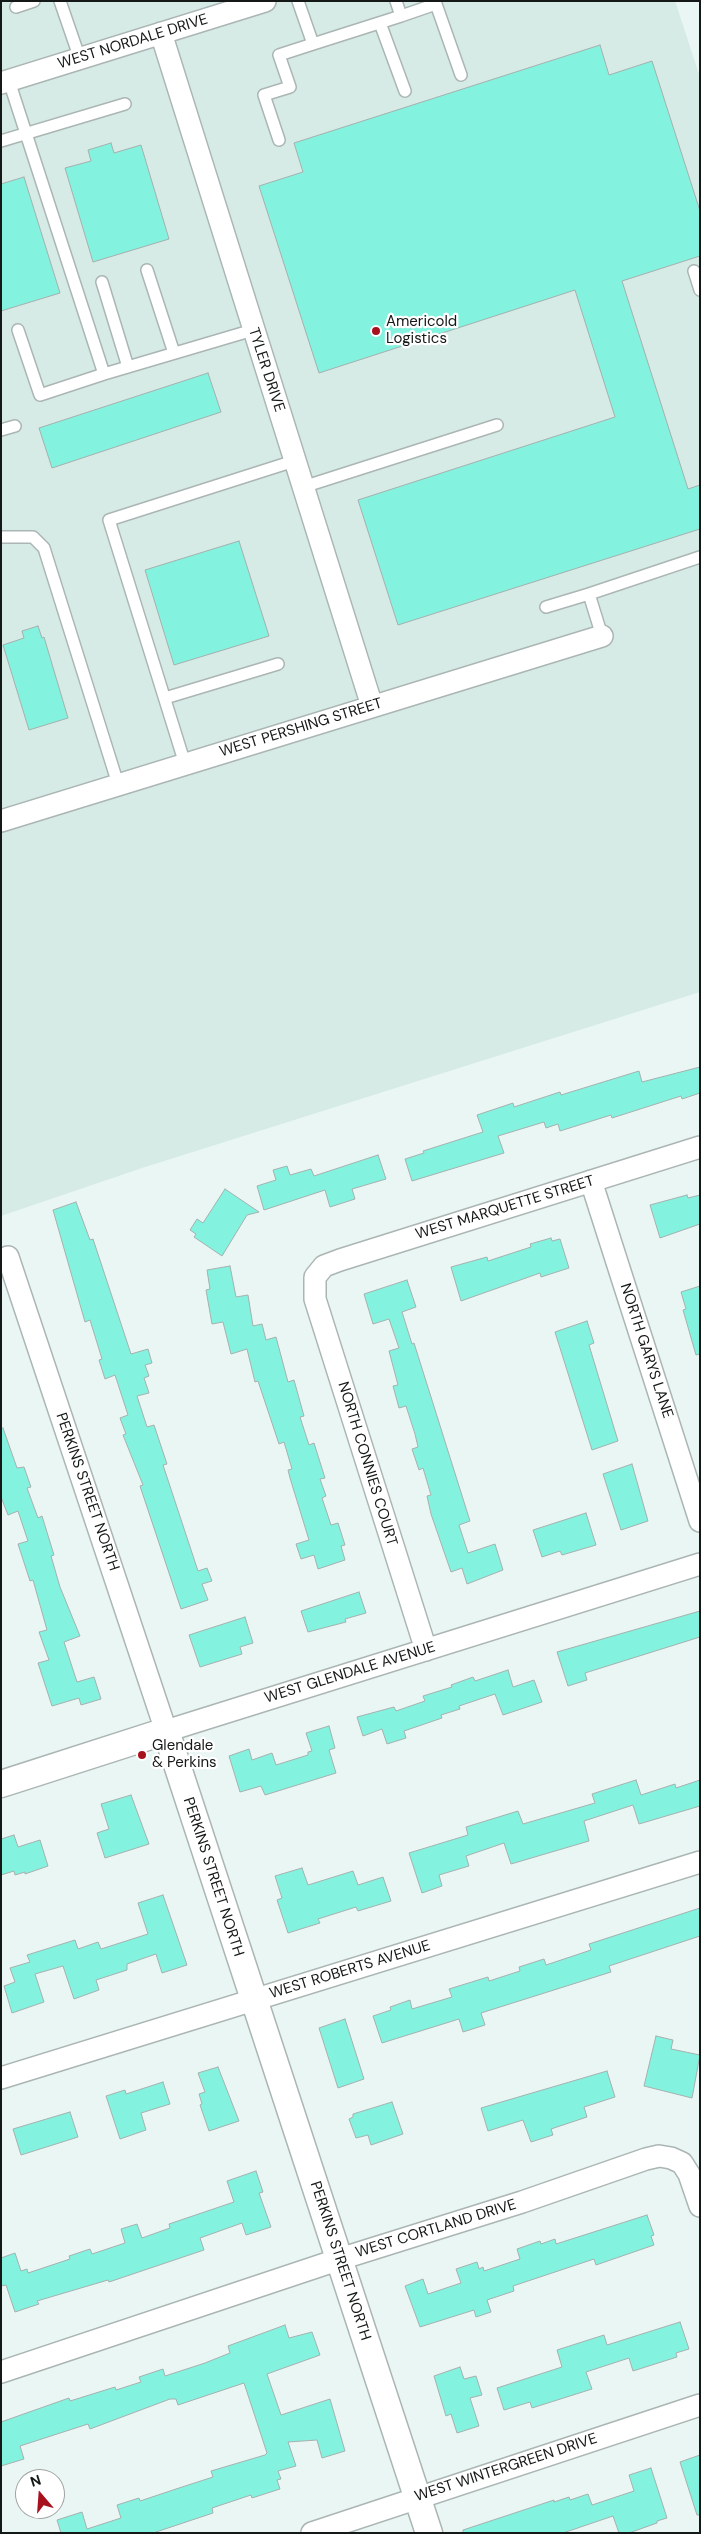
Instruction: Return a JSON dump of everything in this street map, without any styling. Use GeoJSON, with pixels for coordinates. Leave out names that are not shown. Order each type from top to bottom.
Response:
{"type":"FeatureCollection","features":[{"type":"Feature","properties":{"kind":"street","name":"WEST NORDALE DRIVE"},"geometry":{"type":"LineString","coordinates":[[5,82],[265,1]]}},
{"type":"Feature","properties":{"kind":"street","name":"TYLER DRIVE"},"geometry":{"type":"LineString","coordinates":[[161,33],[372,706]]}},
{"type":"Feature","properties":{"kind":"street","name":"WEST PERSHING STREET"},"geometry":{"type":"LineString","coordinates":[[1,821],[602,636]]}},
{"type":"Feature","properties":{"kind":"street","name":"WEST MARQUETTE STREET"},"geometry":{"type":"LineString","coordinates":[[315,1277],[324,1266],[340,1260],[700,1147]]}},
{"type":"Feature","properties":{"kind":"street","name":"NORTH GARYS LANE"},"geometry":{"type":"LineString","coordinates":[[591,1181],[700,1521]]}},
{"type":"Feature","properties":{"kind":"street","name":"PERKINS STREET NORTH"},"geometry":{"type":"LineString","coordinates":[[8,1257],[340,2259],[428,2533]]}},
{"type":"Feature","properties":{"kind":"street","name":"NORTH CONNIES COURT"},"geometry":{"type":"LineString","coordinates":[[315,1277],[315,1299],[426,1650]]}},
{"type":"Feature","properties":{"kind":"street","name":"WEST GLENDALE AVENUE"},"geometry":{"type":"LineString","coordinates":[[1,1784],[700,1564]]}},
{"type":"Feature","properties":{"kind":"street","name":"WEST ROBERTS AVENUE"},"geometry":{"type":"LineString","coordinates":[[1,2078],[700,1862]]}},
{"type":"Feature","properties":{"kind":"street","name":"WEST CORTLAND DRIVE"},"geometry":{"type":"LineString","coordinates":[[1,2372],[646,2159],[659,2156],[671,2158],[682,2163],[700,2206]]}},
{"type":"Feature","properties":{"kind":"street","name":"WEST WINTERGREEN DRIVE"},"geometry":{"type":"LineString","coordinates":[[312,2533],[700,2405]]}},
{"type":"Feature","properties":{"kind":"lane"},"geometry":{"type":"LineString","coordinates":[[16,7],[34,1]]}},
{"type":"Feature","properties":{"kind":"lane"},"geometry":{"type":"LineString","coordinates":[[60,1],[80,59]]}},
{"type":"Feature","properties":{"kind":"lane"},"geometry":{"type":"LineString","coordinates":[[298,1],[313,44]]}},
{"type":"Feature","properties":{"kind":"lane"},"geometry":{"type":"LineString","coordinates":[[396,1],[401,16]]}},
{"type":"Feature","properties":{"kind":"lane"},"geometry":{"type":"LineString","coordinates":[[278,140],[264,95],[290,87],[279,55],[440,3],[461,75]]}},
{"type":"Feature","properties":{"kind":"lane"},"geometry":{"type":"LineString","coordinates":[[380,23],[405,91]]}},
{"type":"Feature","properties":{"kind":"lane"},"geometry":{"type":"LineString","coordinates":[[5,82],[26,134],[104,374]]}},
{"type":"Feature","properties":{"kind":"lane"},"geometry":{"type":"LineString","coordinates":[[1,141],[125,104]]}},
{"type":"Feature","properties":{"kind":"lane"},"geometry":{"type":"LineString","coordinates":[[147,270],[174,353]]}},
{"type":"Feature","properties":{"kind":"lane"},"geometry":{"type":"LineString","coordinates":[[694,271],[700,290]]}},
{"type":"Feature","properties":{"kind":"lane"},"geometry":{"type":"LineString","coordinates":[[102,282],[128,367]]}},
{"type":"Feature","properties":{"kind":"lane"},"geometry":{"type":"LineString","coordinates":[[18,330],[40,395],[253,330]]}},
{"type":"Feature","properties":{"kind":"lane"},"geometry":{"type":"LineString","coordinates":[[303,487],[497,425]]}},
{"type":"Feature","properties":{"kind":"lane"},"geometry":{"type":"LineString","coordinates":[[1,430],[15,426]]}},
{"type":"Feature","properties":{"kind":"lane"},"geometry":{"type":"LineString","coordinates":[[185,764],[109,520],[294,461]]}},
{"type":"Feature","properties":{"kind":"lane"},"geometry":{"type":"LineString","coordinates":[[1,537],[33,537],[44,548],[118,784]]}},
{"type":"Feature","properties":{"kind":"lane"},"geometry":{"type":"LineString","coordinates":[[546,607],[700,557]]}},
{"type":"Feature","properties":{"kind":"lane"},"geometry":{"type":"LineString","coordinates":[[589,594],[602,636]]}},
{"type":"Feature","properties":{"kind":"lane"},"geometry":{"type":"LineString","coordinates":[[165,698],[278,664]]}},
{"type":"Feature","properties":{"kind":"shaded area"},"geometry":{"type":"Polygon","coordinates":[[[1,1],[675,1],[700,77],[700,992],[142,1168],[1,1216],[1,1]]]}},
{"type":"Feature","properties":{"kind":"building","name":"Americold Logistics"},"geometry":{"type":"Polygon","coordinates":[[[600,45],[609,75],[652,61],[700,211],[700,256],[622,281],[688,489],[700,485],[700,529],[398,625],[358,500],[615,417],[575,290],[319,373],[259,186],[303,172],[294,143],[600,45]]]}},
{"type":"Feature","properties":{"kind":"building"},"geometry":{"type":"Polygon","coordinates":[[[111,143],[114,153],[141,145],[169,239],[93,262],[65,168],[91,161],[88,150],[111,143]]]}},
{"type":"Feature","properties":{"kind":"building"},"geometry":{"type":"Polygon","coordinates":[[[24,177],[60,293],[1,311],[1,184],[24,177]]]}},
{"type":"Feature","properties":{"kind":"building"},"geometry":{"type":"Polygon","coordinates":[[[208,373],[221,412],[52,468],[39,428],[208,373]]]}},
{"type":"Feature","properties":{"kind":"building"},"geometry":{"type":"Polygon","coordinates":[[[239,541],[269,636],[174,665],[145,570],[239,541]]]}},
{"type":"Feature","properties":{"kind":"building"},"geometry":{"type":"Polygon","coordinates":[[[38,626],[42,638],[44,637],[68,718],[29,730],[3,645],[24,638],[22,631],[38,626]]]}},
{"type":"Feature","properties":{"kind":"building"},"geometry":{"type":"Polygon","coordinates":[[[700,1067],[700,1093],[682,1099],[681,1096],[612,1118],[611,1115],[560,1131],[558,1124],[546,1128],[544,1122],[498,1136],[504,1153],[412,1181],[405,1159],[424,1153],[423,1151],[483,1132],[477,1115],[513,1103],[514,1107],[560,1092],[561,1095],[639,1071],[642,1082],[700,1067]]]}},
{"type":"Feature","properties":{"kind":"building"},"geometry":{"type":"Polygon","coordinates":[[[378,1155],[386,1179],[352,1189],[355,1199],[330,1207],[325,1190],[264,1210],[257,1186],[276,1180],[273,1170],[287,1166],[290,1175],[311,1169],[314,1176],[378,1155]]]}},
{"type":"Feature","properties":{"kind":"building"},"geometry":{"type":"Polygon","coordinates":[[[225,1189],[259,1212],[247,1215],[222,1256],[194,1237],[196,1234],[190,1230],[197,1219],[203,1223],[225,1189]]]}},
{"type":"Feature","properties":{"kind":"building"},"geometry":{"type":"Polygon","coordinates":[[[687,1195],[688,1198],[700,1195],[700,1224],[660,1238],[650,1205],[687,1195]]]}},
{"type":"Feature","properties":{"kind":"building"},"geometry":{"type":"Polygon","coordinates":[[[76,1202],[90,1240],[93,1239],[131,1354],[148,1349],[152,1363],[145,1365],[149,1376],[144,1378],[149,1393],[137,1396],[147,1427],[154,1425],[167,1464],[163,1465],[198,1571],[207,1568],[212,1581],[202,1584],[208,1600],[181,1609],[140,1486],[143,1485],[123,1435],[126,1434],[120,1418],[128,1415],[115,1375],[105,1379],[99,1360],[102,1359],[90,1320],[85,1322],[53,1210],[76,1202]]]}},
{"type":"Feature","properties":{"kind":"building"},"geometry":{"type":"Polygon","coordinates":[[[551,1238],[552,1241],[560,1239],[569,1268],[541,1277],[540,1273],[461,1301],[451,1267],[487,1257],[488,1261],[531,1247],[530,1244],[551,1238]]]}},
{"type":"Feature","properties":{"kind":"building"},"geometry":{"type":"Polygon","coordinates":[[[230,1266],[236,1297],[248,1295],[253,1326],[262,1324],[266,1340],[276,1337],[288,1382],[294,1380],[304,1416],[300,1417],[309,1445],[314,1443],[325,1478],[320,1479],[326,1496],[322,1498],[331,1525],[338,1523],[345,1545],[341,1546],[345,1560],[318,1569],[314,1555],[301,1559],[296,1544],[309,1540],[290,1478],[288,1470],[292,1469],[284,1442],[279,1444],[258,1381],[255,1382],[247,1349],[231,1354],[223,1322],[212,1324],[206,1290],[210,1289],[207,1270],[230,1266]]]}},
{"type":"Feature","properties":{"kind":"building"},"geometry":{"type":"Polygon","coordinates":[[[407,1280],[416,1307],[402,1312],[412,1344],[414,1343],[470,1521],[459,1525],[468,1553],[495,1544],[503,1570],[467,1584],[462,1568],[451,1572],[431,1514],[427,1496],[431,1495],[423,1468],[419,1470],[412,1449],[418,1447],[415,1434],[406,1406],[399,1408],[393,1386],[398,1385],[389,1351],[399,1348],[389,1319],[373,1324],[364,1294],[407,1280]]]}},
{"type":"Feature","properties":{"kind":"building"},"geometry":{"type":"Polygon","coordinates":[[[700,1286],[700,1354],[696,1355],[683,1310],[686,1309],[681,1292],[700,1286]]]}},
{"type":"Feature","properties":{"kind":"building"},"geometry":{"type":"Polygon","coordinates":[[[587,1321],[594,1343],[589,1345],[618,1441],[592,1450],[555,1332],[587,1321]]]}},
{"type":"Feature","properties":{"kind":"building"},"geometry":{"type":"Polygon","coordinates":[[[3,1428],[17,1468],[24,1467],[31,1487],[27,1488],[38,1518],[42,1516],[54,1555],[51,1556],[60,1587],[80,1636],[64,1642],[77,1682],[94,1677],[101,1699],[81,1705],[79,1698],[52,1706],[38,1663],[49,1660],[39,1632],[47,1630],[33,1580],[30,1581],[18,1544],[28,1541],[18,1511],[8,1515],[1,1497],[1,1429],[3,1428]]]}},
{"type":"Feature","properties":{"kind":"building"},"geometry":{"type":"Polygon","coordinates":[[[632,1464],[648,1521],[621,1530],[603,1474],[632,1464]]]}},
{"type":"Feature","properties":{"kind":"building"},"geometry":{"type":"Polygon","coordinates":[[[586,1513],[596,1545],[562,1555],[560,1551],[542,1557],[533,1530],[586,1513]]]}},
{"type":"Feature","properties":{"kind":"building"},"geometry":{"type":"Polygon","coordinates":[[[359,1592],[366,1613],[345,1619],[346,1622],[308,1632],[301,1611],[359,1592]]]}},
{"type":"Feature","properties":{"kind":"building"},"geometry":{"type":"Polygon","coordinates":[[[700,1611],[700,1637],[585,1673],[587,1680],[568,1686],[557,1652],[700,1611]]]}},
{"type":"Feature","properties":{"kind":"building"},"geometry":{"type":"Polygon","coordinates":[[[245,1617],[253,1643],[240,1647],[242,1654],[200,1667],[189,1635],[245,1617]]]}},
{"type":"Feature","properties":{"kind":"building"},"geometry":{"type":"Polygon","coordinates":[[[508,1670],[513,1687],[534,1680],[542,1702],[503,1715],[495,1694],[459,1706],[460,1709],[441,1715],[442,1718],[404,1731],[406,1738],[387,1744],[382,1729],[363,1736],[357,1717],[394,1707],[396,1711],[425,1701],[423,1696],[452,1687],[451,1685],[473,1677],[475,1681],[508,1670]]]}},
{"type":"Feature","properties":{"kind":"building"},"geometry":{"type":"Polygon","coordinates":[[[329,1726],[335,1748],[329,1750],[336,1773],[265,1795],[261,1786],[240,1792],[229,1756],[249,1749],[252,1760],[272,1753],[276,1765],[308,1755],[308,1752],[312,1751],[306,1733],[329,1726]]]}},
{"type":"Feature","properties":{"kind":"building"},"geometry":{"type":"Polygon","coordinates":[[[636,1780],[641,1795],[675,1784],[676,1788],[700,1780],[700,1806],[639,1824],[633,1805],[584,1821],[589,1841],[511,1864],[504,1843],[466,1856],[469,1866],[439,1875],[442,1886],[422,1893],[409,1853],[468,1835],[466,1827],[518,1811],[523,1824],[595,1803],[592,1794],[636,1780]]]}},
{"type":"Feature","properties":{"kind":"building"},"geometry":{"type":"Polygon","coordinates":[[[131,1795],[149,1844],[105,1858],[97,1833],[109,1829],[101,1804],[131,1795]]]}},
{"type":"Feature","properties":{"kind":"building"},"geometry":{"type":"Polygon","coordinates":[[[14,1835],[18,1847],[40,1840],[48,1866],[25,1874],[25,1872],[15,1875],[14,1871],[1,1875],[1,1839],[14,1835]]]}},
{"type":"Feature","properties":{"kind":"building"},"geometry":{"type":"Polygon","coordinates":[[[302,1868],[308,1885],[353,1871],[358,1885],[383,1877],[391,1901],[358,1911],[356,1907],[318,1919],[320,1923],[288,1933],[277,1900],[282,1898],[275,1876],[302,1868]]]}},
{"type":"Feature","properties":{"kind":"building"},"geometry":{"type":"Polygon","coordinates":[[[163,1895],[187,1965],[162,1973],[156,1954],[127,1964],[127,1970],[96,1980],[99,1990],[74,1999],[63,1966],[35,1974],[44,2002],[12,2013],[4,1986],[15,1982],[10,1968],[30,1962],[27,1955],[75,1940],[78,1949],[98,1942],[101,1949],[148,1934],[138,1903],[163,1895]]]}},
{"type":"Feature","properties":{"kind":"building"},"geometry":{"type":"Polygon","coordinates":[[[700,1908],[700,1936],[609,1966],[611,1972],[481,2013],[485,2025],[463,2032],[459,2019],[382,2043],[373,2016],[391,2010],[390,2007],[410,2000],[412,2009],[452,1997],[449,1989],[488,1977],[489,1981],[520,1971],[519,1967],[544,1959],[546,1965],[591,1950],[589,1944],[700,1908]]]}},
{"type":"Feature","properties":{"kind":"building"},"geometry":{"type":"Polygon","coordinates":[[[345,2019],[364,2079],[338,2088],[319,2028],[345,2019]]]}},
{"type":"Feature","properties":{"kind":"building"},"geometry":{"type":"Polygon","coordinates":[[[656,2036],[673,2040],[671,2049],[700,2055],[692,2098],[644,2086],[656,2036]]]}},
{"type":"Feature","properties":{"kind":"building"},"geometry":{"type":"Polygon","coordinates":[[[218,2067],[239,2121],[209,2131],[200,2105],[202,2104],[199,2094],[205,2092],[198,2073],[218,2067]]]}},
{"type":"Feature","properties":{"kind":"building"},"geometry":{"type":"Polygon","coordinates":[[[607,2071],[615,2097],[584,2107],[587,2117],[551,2129],[553,2135],[531,2142],[523,2120],[488,2131],[481,2108],[607,2071]]]}},
{"type":"Feature","properties":{"kind":"building"},"geometry":{"type":"Polygon","coordinates":[[[163,2082],[170,2104],[141,2113],[146,2130],[120,2139],[106,2096],[125,2090],[126,2094],[163,2082]]]}},
{"type":"Feature","properties":{"kind":"building"},"geometry":{"type":"Polygon","coordinates":[[[392,2102],[403,2134],[371,2145],[368,2135],[356,2138],[349,2119],[353,2117],[353,2114],[392,2102]]]}},
{"type":"Feature","properties":{"kind":"building"},"geometry":{"type":"Polygon","coordinates":[[[70,2112],[78,2137],[21,2155],[13,2129],[70,2112]]]}},
{"type":"Feature","properties":{"kind":"building"},"geometry":{"type":"Polygon","coordinates":[[[256,2171],[263,2192],[259,2193],[271,2227],[246,2235],[242,2223],[200,2238],[204,2250],[109,2282],[108,2280],[37,2301],[39,2304],[15,2312],[6,2285],[1,2286],[1,2258],[15,2253],[21,2271],[27,2269],[28,2273],[70,2259],[69,2256],[90,2249],[92,2254],[125,2243],[121,2229],[137,2224],[142,2238],[170,2228],[169,2224],[234,2202],[227,2181],[256,2171]]]}},
{"type":"Feature","properties":{"kind":"building"},"geometry":{"type":"Polygon","coordinates":[[[647,2215],[654,2235],[651,2236],[654,2245],[596,2265],[594,2259],[513,2286],[514,2291],[487,2300],[491,2312],[476,2317],[474,2310],[420,2327],[405,2286],[423,2279],[428,2294],[461,2283],[456,2269],[477,2262],[479,2269],[483,2267],[484,2271],[520,2259],[517,2249],[540,2241],[541,2244],[555,2239],[556,2244],[647,2215]]]}},
{"type":"Feature","properties":{"kind":"building"},"geometry":{"type":"Polygon","coordinates":[[[680,2322],[689,2349],[676,2353],[677,2357],[633,2371],[629,2358],[586,2372],[592,2389],[532,2408],[530,2402],[504,2410],[497,2388],[562,2367],[557,2350],[604,2335],[607,2345],[680,2322]]]}},
{"type":"Feature","properties":{"kind":"building"},"geometry":{"type":"Polygon","coordinates":[[[285,2325],[289,2338],[312,2332],[320,2355],[267,2374],[281,2415],[330,2399],[345,2451],[322,2458],[317,2440],[288,2442],[296,2466],[278,2471],[281,2479],[277,2480],[280,2489],[252,2498],[251,2495],[212,2508],[213,2513],[153,2533],[61,2533],[57,2520],[82,2512],[87,2529],[121,2518],[117,2505],[139,2498],[140,2501],[213,2477],[211,2471],[265,2455],[267,2453],[244,2383],[178,2405],[176,2399],[170,2399],[90,2429],[88,2424],[20,2446],[24,2459],[1,2466],[1,2422],[69,2398],[70,2401],[115,2387],[116,2390],[141,2382],[139,2377],[163,2369],[165,2376],[205,2363],[230,2353],[228,2346],[285,2325]]]}},
{"type":"Feature","properties":{"kind":"building"},"geometry":{"type":"Polygon","coordinates":[[[460,2367],[464,2379],[476,2376],[482,2395],[470,2398],[479,2426],[457,2433],[451,2414],[446,2416],[434,2376],[460,2367]]]}},
{"type":"Feature","properties":{"kind":"building"},"geometry":{"type":"Polygon","coordinates":[[[700,2455],[700,2515],[697,2515],[680,2462],[700,2455]]]}},
{"type":"Feature","properties":{"kind":"building"},"geometry":{"type":"Polygon","coordinates":[[[651,2468],[667,2518],[629,2533],[619,2533],[613,2516],[563,2533],[463,2533],[463,2530],[554,2500],[554,2502],[569,2497],[570,2500],[588,2494],[592,2505],[634,2491],[629,2475],[651,2468]]]}},
{"type":"Feature","properties":{"kind":"place","name":"Americold Logistics"},"geometry":{"type":"Point","coordinates":[376,331]}},
{"type":"Feature","properties":{"kind":"place","name":"Glendale & Perkins"},"geometry":{"type":"Point","coordinates":[142,1755]}}]}
